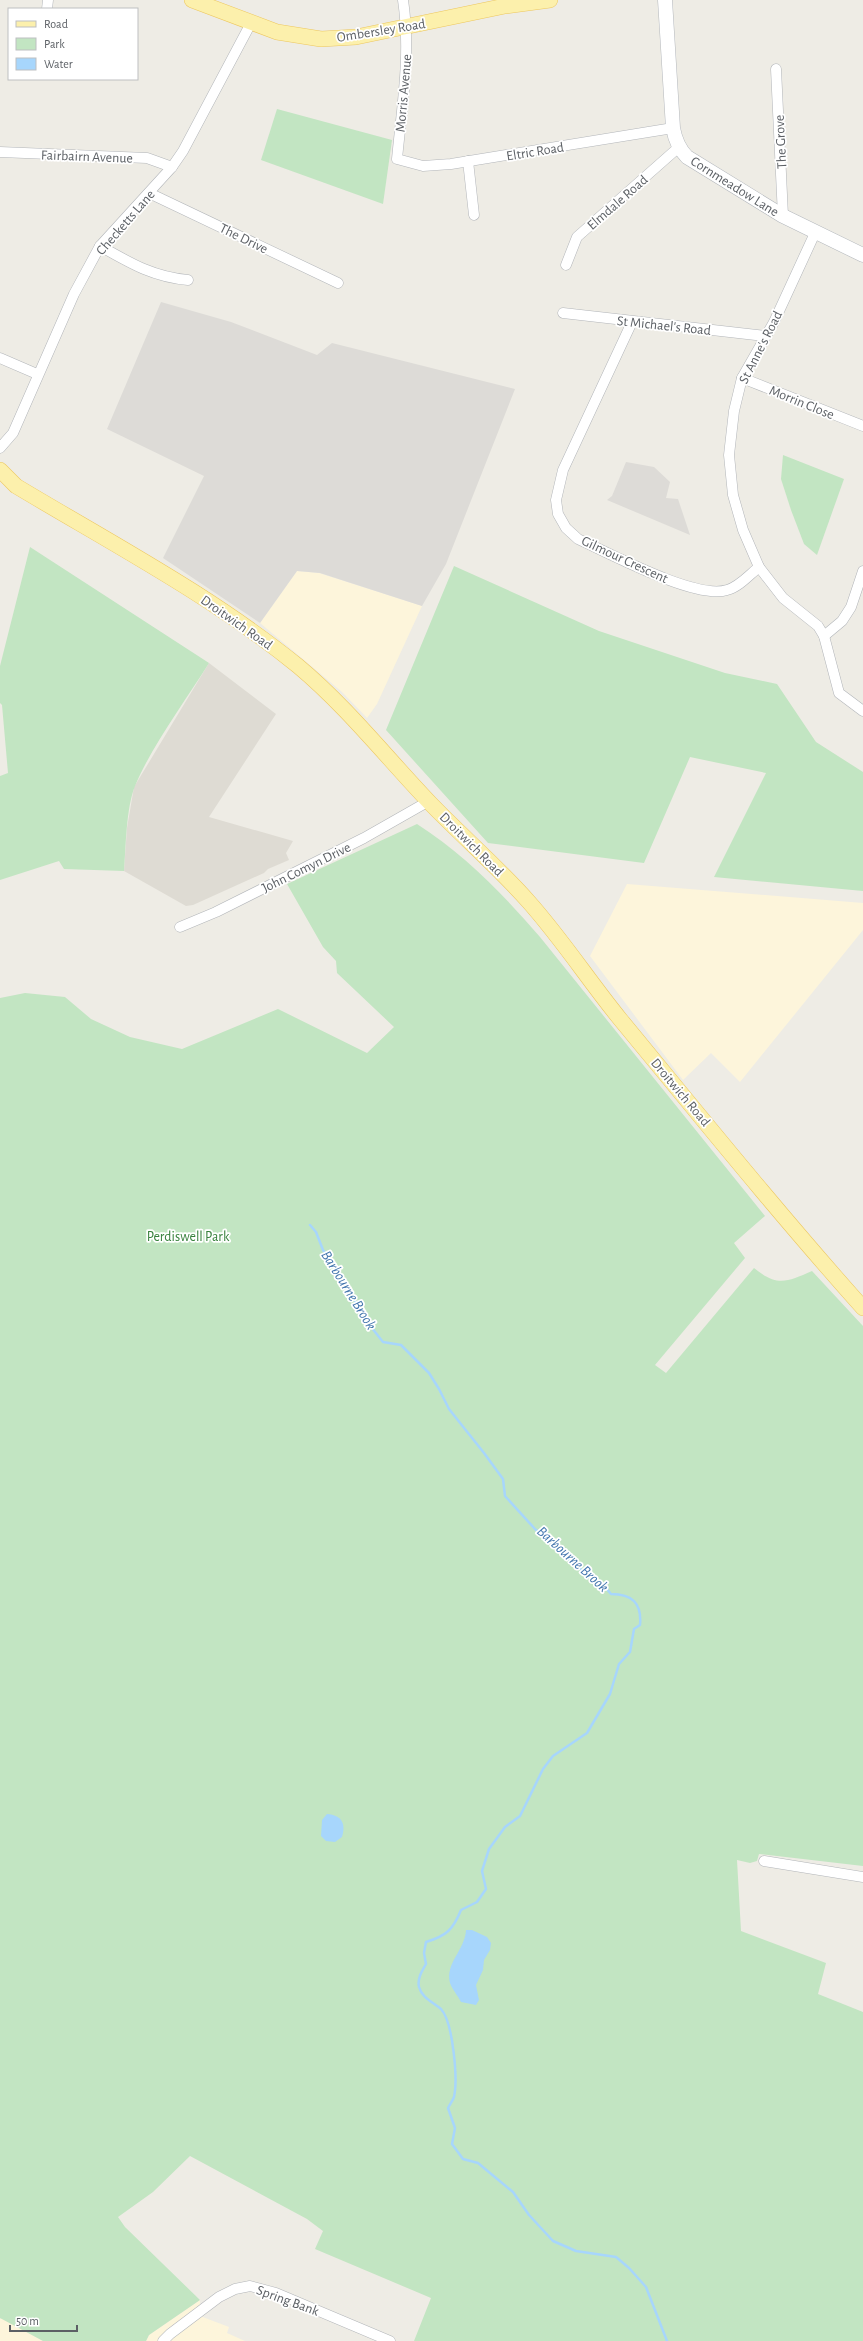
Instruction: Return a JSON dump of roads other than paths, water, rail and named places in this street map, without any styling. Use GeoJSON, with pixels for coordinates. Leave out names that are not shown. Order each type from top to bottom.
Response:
{"type":"FeatureCollection","features":[{"type":"Feature","properties":{"kind":"main road","name":"Ombersley Road"},"geometry":{"type":"LineString","coordinates":[[196,0],[277,32],[321,39],[356,37],[506,6],[550,0]]}},
{"type":"Feature","properties":{"kind":"main road","name":"Droitwich Road"},"geometry":{"type":"LineString","coordinates":[[0,470],[16,486],[208,601],[259,635],[301,668],[370,735],[429,801],[529,901],[623,1022],[812,1251],[863,1308]]}},
{"type":"Feature","properties":{"kind":"street","name":"Morris Avenue"},"geometry":{"type":"LineString","coordinates":[[396,159],[407,67],[407,27],[404,0]]}},
{"type":"Feature","properties":{"kind":"street","name":"Cornmeadow Lane"},"geometry":{"type":"LineString","coordinates":[[665,0],[673,128],[679,147],[687,157],[783,216],[815,233],[863,255]]}},
{"type":"Feature","properties":{"kind":"street","name":"Checketts Lane"},"geometry":{"type":"LineString","coordinates":[[0,448],[13,433],[37,374],[74,294],[100,246],[150,193],[172,167],[192,136],[251,23]]}},
{"type":"Feature","properties":{"kind":"street","name":"The Grove"},"geometry":{"type":"LineString","coordinates":[[776,69],[783,216]]}},
{"type":"Feature","properties":{"kind":"street","name":"Eltric Road"},"geometry":{"type":"LineString","coordinates":[[396,159],[423,166],[468,161],[673,128]]}},
{"type":"Feature","properties":{"kind":"street","name":"Elmdale Road"},"geometry":{"type":"LineString","coordinates":[[566,265],[576,237],[679,147]]}},
{"type":"Feature","properties":{"kind":"street","name":"Fairbairn Avenue"},"geometry":{"type":"LineString","coordinates":[[0,152],[146,158],[172,167]]}},
{"type":"Feature","properties":{"kind":"street"},"geometry":{"type":"LineString","coordinates":[[468,161],[474,215]]}},
{"type":"Feature","properties":{"kind":"street","name":"The Drive"},"geometry":{"type":"LineString","coordinates":[[150,193],[338,283]]}},
{"type":"Feature","properties":{"kind":"street","name":"St Anne's Road"},"geometry":{"type":"LineString","coordinates":[[815,233],[765,336],[742,378],[734,411],[729,455],[733,495],[743,530],[758,567],[783,598],[818,626],[824,636],[839,692],[863,711]]}},
{"type":"Feature","properties":{"kind":"street"},"geometry":{"type":"LineString","coordinates":[[100,246],[137,266],[165,278],[188,280]]}},
{"type":"Feature","properties":{"kind":"street","name":"St Michael's Road"},"geometry":{"type":"LineString","coordinates":[[563,313],[765,336]]}},
{"type":"Feature","properties":{"kind":"street","name":"Gilmour Crescent"},"geometry":{"type":"LineString","coordinates":[[632,322],[563,470],[556,500],[558,514],[566,528],[578,539],[685,586],[715,592],[726,591],[736,586],[758,567]]}},
{"type":"Feature","properties":{"kind":"street"},"geometry":{"type":"LineString","coordinates":[[0,358],[37,374]]}},
{"type":"Feature","properties":{"kind":"street","name":"Morrin Close"},"geometry":{"type":"LineString","coordinates":[[742,378],[863,426]]}},
{"type":"Feature","properties":{"kind":"street"},"geometry":{"type":"LineString","coordinates":[[824,636],[845,616],[851,606],[863,571]]}},
{"type":"Feature","properties":{"kind":"street","name":"John Comyn Drive"},"geometry":{"type":"LineString","coordinates":[[180,927],[216,912],[364,838],[429,801]]}},
{"type":"Feature","properties":{"kind":"street"},"geometry":{"type":"LineString","coordinates":[[764,1861],[863,1877]]}},
{"type":"Feature","properties":{"kind":"street","name":"Spring Bank"},"geometry":{"type":"LineString","coordinates":[[168,2339],[219,2297],[235,2289],[250,2286],[276,2293],[390,2341]]}},
{"type":"Feature","properties":{"kind":"water"},"geometry":{"type":"Polygon","coordinates":[[[327,1814],[336,1816],[342,1821],[343,1824],[342,1837],[335,1842],[326,1841],[321,1836],[322,1820],[327,1814]]]}},
{"type":"Feature","properties":{"kind":"water"},"geometry":{"type":"Polygon","coordinates":[[[466,1930],[472,1930],[487,1937],[491,1943],[490,1950],[484,1960],[483,1970],[476,1985],[479,2000],[476,2005],[461,2002],[452,1988],[449,1976],[450,1969],[465,1937],[466,1930]]]}},
{"type":"Feature","properties":{"kind":"waterway","name":"Barbourne Brook"},"geometry":{"type":"LineString","coordinates":[[310,1225],[316,1232],[323,1250],[343,1278],[364,1318],[383,1342],[401,1345],[429,1373],[449,1409],[503,1479],[505,1496],[535,1529],[576,1566],[605,1587],[611,1594],[618,1594],[630,1598],[634,1601],[639,1611],[640,1625],[634,1629],[630,1652],[619,1664],[610,1694],[587,1733],[553,1756],[543,1769],[520,1816],[505,1827],[489,1849],[482,1871],[486,1889],[477,1902],[461,1910],[455,1923],[444,1935],[426,1942],[424,1953],[426,1964],[420,1975],[419,1987],[420,1991],[428,2000],[441,2009],[449,2026],[455,2065],[454,2097],[448,2108],[455,2128],[452,2144],[463,2159],[478,2163],[513,2192],[529,2215],[553,2241],[576,2251],[616,2257],[629,2268],[646,2287],[667,2341]]}},
{"type":"Feature","properties":{"kind":"park label","name":"Perdiswell Park"},"geometry":{"type":"Point","coordinates":[188,1236]}}]}
